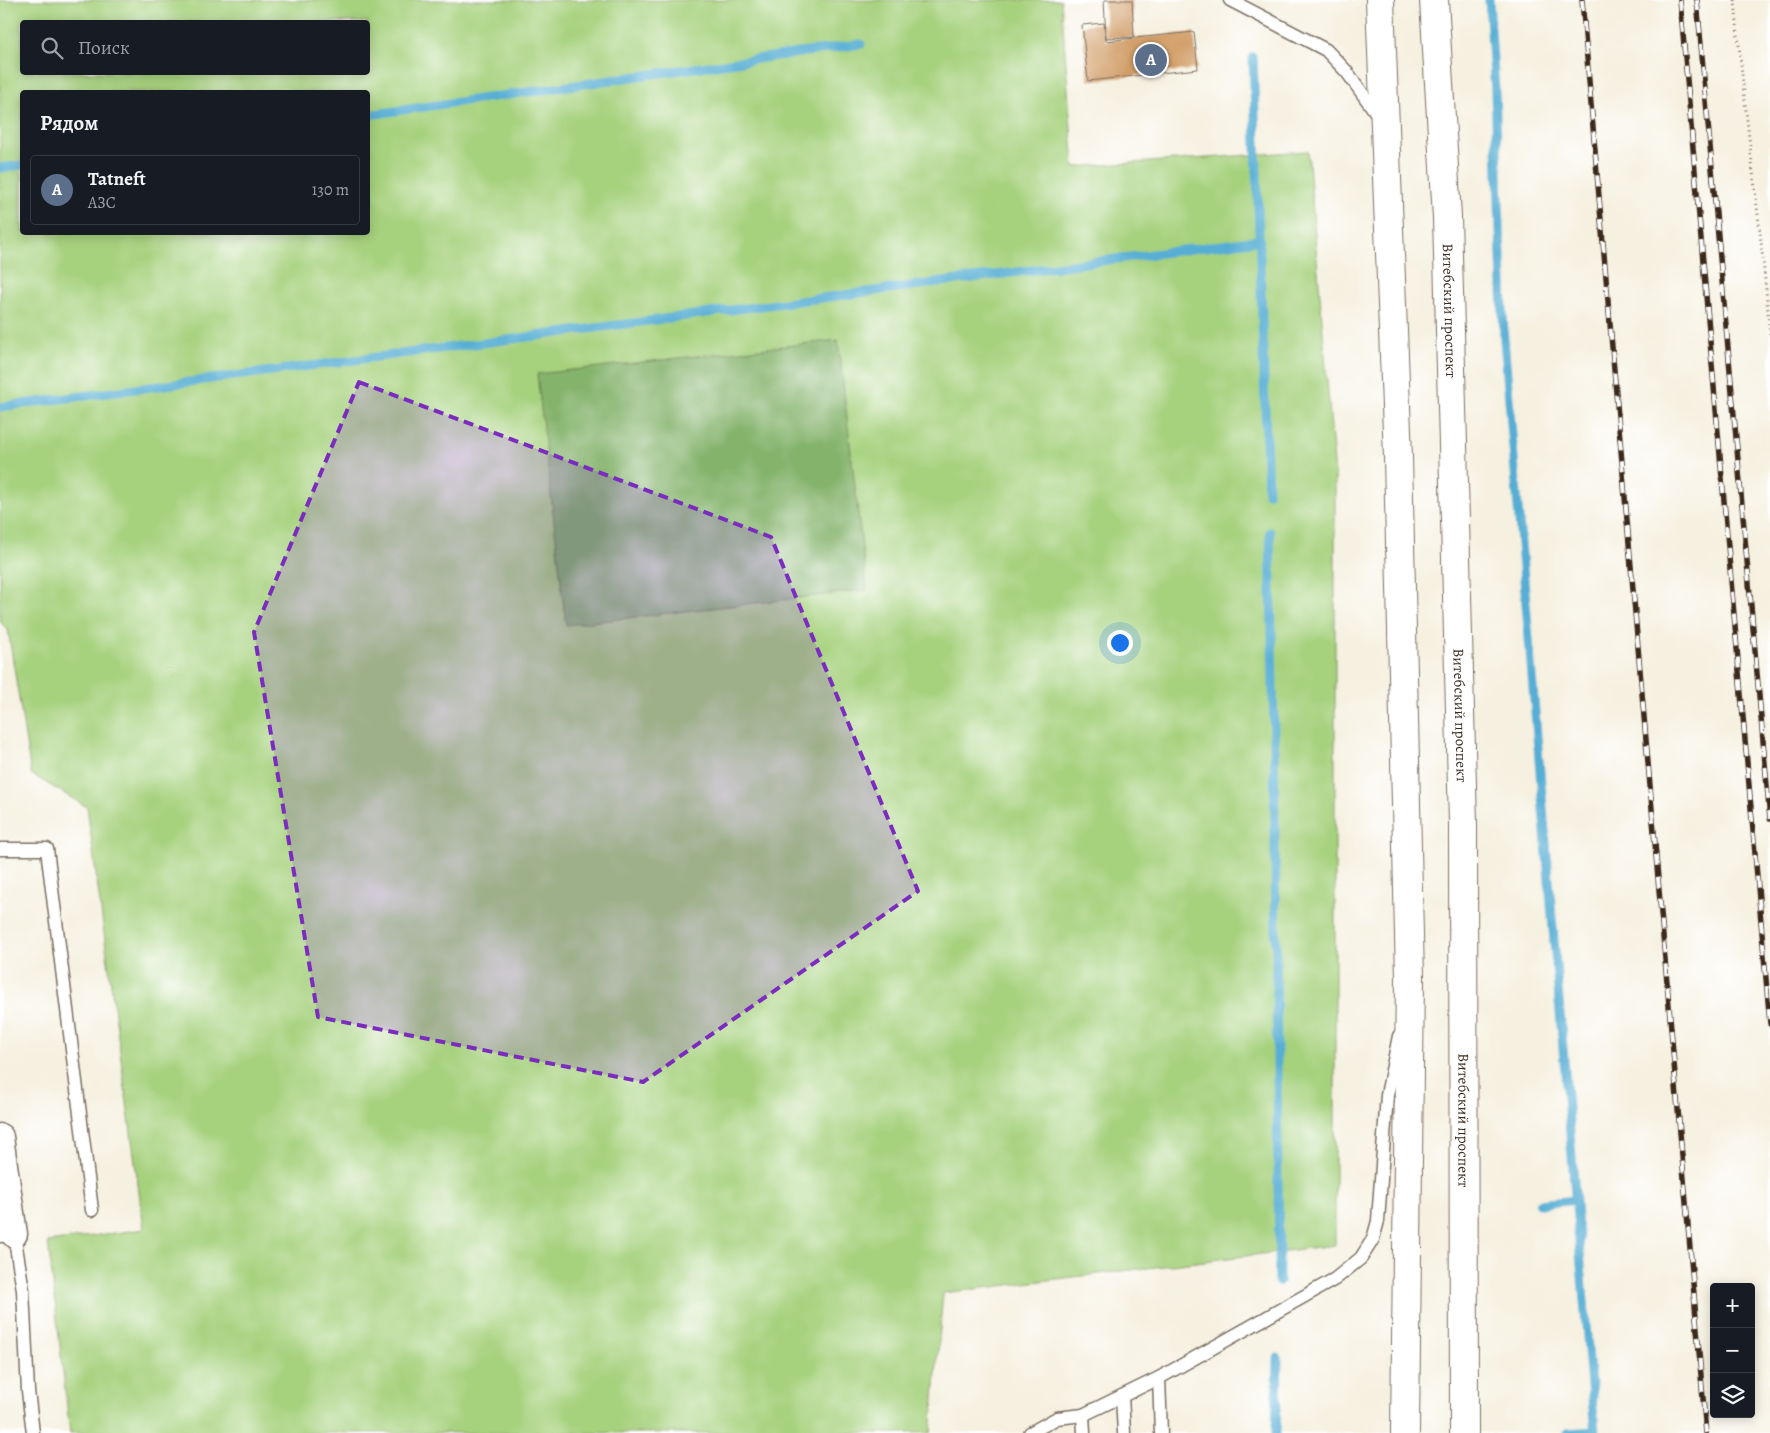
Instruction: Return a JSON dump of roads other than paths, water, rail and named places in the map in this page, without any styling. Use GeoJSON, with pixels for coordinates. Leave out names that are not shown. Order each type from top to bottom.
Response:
{"type":"FeatureCollection","features":[{"type":"Feature","properties":{"kind":"main road"},"geometry":{"type":"LineString","coordinates":[[1380,0],[1398,447],[1410,978],[1405,1433]]}},
{"type":"Feature","properties":{"kind":"main road","name":"Витебский проспект"},"geometry":{"type":"LineString","coordinates":[[1434,0],[1447,217],[1463,824],[1464,1433]]}},
{"type":"Feature","properties":{"kind":"street"},"geometry":{"type":"LineString","coordinates":[[0,1137],[7,1235]]}},
{"type":"Feature","properties":{"kind":"lane"},"geometry":{"type":"LineString","coordinates":[[1230,0],[1326,50],[1347,72],[1386,128]]}},
{"type":"Feature","properties":{"kind":"lane"},"geometry":{"type":"LineString","coordinates":[[0,849],[48,849],[92,1210]]}},
{"type":"Feature","properties":{"kind":"lane"},"geometry":{"type":"LineString","coordinates":[[1030,1433],[1057,1418],[1083,1415],[1159,1378],[1335,1279],[1361,1258],[1372,1239],[1378,1221],[1386,1095],[1410,978]]}},
{"type":"Feature","properties":{"kind":"lane"},"geometry":{"type":"LineString","coordinates":[[7,1235],[23,1290],[28,1391],[33,1433]]}},
{"type":"Feature","properties":{"kind":"lane"},"geometry":{"type":"LineString","coordinates":[[1159,1378],[1161,1433]]}},
{"type":"Feature","properties":{"kind":"lane"},"geometry":{"type":"LineString","coordinates":[[1122,1396],[1124,1433]]}},
{"type":"Feature","properties":{"kind":"lane"},"geometry":{"type":"LineString","coordinates":[[1083,1415],[1084,1433]]}},
{"type":"Feature","properties":{"kind":"waterway"},"geometry":{"type":"LineString","coordinates":[[1489,0],[1495,91],[1504,339],[1595,1433]]}},
{"type":"Feature","properties":{"kind":"waterway"},"geometry":{"type":"LineString","coordinates":[[370,115],[861,44]]}},
{"type":"Feature","properties":{"kind":"waterway"},"geometry":{"type":"LineString","coordinates":[[1253,57],[1268,493]]}},
{"type":"Feature","properties":{"kind":"waterway"},"geometry":{"type":"LineString","coordinates":[[0,168],[20,165]]}},
{"type":"Feature","properties":{"kind":"waterway"},"geometry":{"type":"LineString","coordinates":[[0,407],[1259,240]]}},
{"type":"Feature","properties":{"kind":"waterway"},"geometry":{"type":"LineString","coordinates":[[1270,532],[1274,736],[1279,1282]]}},
{"type":"Feature","properties":{"kind":"waterway"},"geometry":{"type":"LineString","coordinates":[[1539,1204],[1576,1200]]}},
{"type":"Feature","properties":{"kind":"waterway"},"geometry":{"type":"LineString","coordinates":[[1276,1433],[1278,1358]]}},
{"type":"Feature","properties":{"kind":"waterway"},"geometry":{"type":"LineString","coordinates":[[1567,1433],[1595,1431]]}},
{"type":"Feature","properties":{"kind":"railway"},"geometry":{"type":"LineString","coordinates":[[1582,0],[1706,1433]]}},
{"type":"Feature","properties":{"kind":"railway"},"geometry":{"type":"LineString","coordinates":[[1680,0],[1770,1024]]}},
{"type":"Feature","properties":{"kind":"railway"},"geometry":{"type":"LineString","coordinates":[[1697,0],[1770,819]]}},
{"type":"Feature","properties":{"kind":"place","name":"Tatneft"},"geometry":{"type":"Point","coordinates":[1151,60]}}]}
